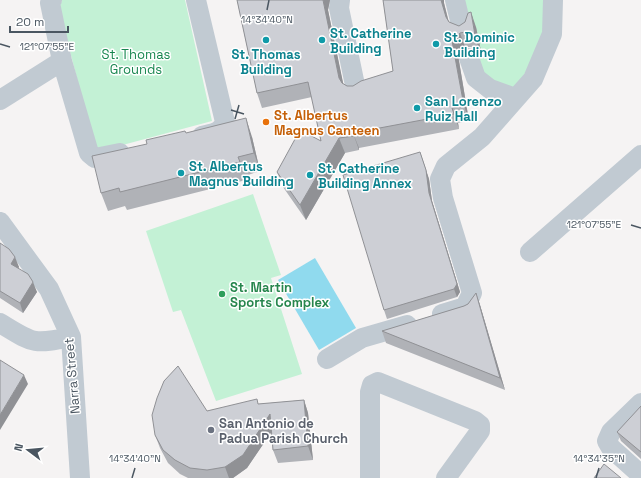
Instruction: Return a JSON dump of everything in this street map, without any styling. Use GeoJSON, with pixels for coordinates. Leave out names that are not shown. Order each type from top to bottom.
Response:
{"type":"FeatureCollection","features":[{"type":"Feature","properties":{"kind":"street"},"geometry":{"type":"LineString","coordinates":[[52,0],[50,3],[62,61],[89,153],[96,158],[134,150]]}},
{"type":"Feature","properties":{"kind":"street"},"geometry":{"type":"LineString","coordinates":[[187,139],[216,133],[223,128],[225,122],[196,0]]}},
{"type":"Feature","properties":{"kind":"street"},"geometry":{"type":"LineString","coordinates":[[340,0],[339,8],[356,90]]}},
{"type":"Feature","properties":{"kind":"street"},"geometry":{"type":"LineString","coordinates":[[455,0],[462,30]]}},
{"type":"Feature","properties":{"kind":"street"},"geometry":{"type":"LineString","coordinates":[[327,359],[362,338],[465,307],[472,293],[443,198],[440,179],[446,166],[482,137],[533,79],[552,34],[553,0]]}},
{"type":"Feature","properties":{"kind":"street"},"geometry":{"type":"LineString","coordinates":[[469,58],[476,78],[490,89],[515,98]]}},
{"type":"Feature","properties":{"kind":"street"},"geometry":{"type":"LineString","coordinates":[[0,100],[62,61]]}},
{"type":"Feature","properties":{"kind":"street"},"geometry":{"type":"LineString","coordinates":[[530,252],[641,155]]}},
{"type":"Feature","properties":{"kind":"street","name":"Narra Street"},"geometry":{"type":"LineString","coordinates":[[0,222],[49,289],[70,337],[80,478]]}},
{"type":"Feature","properties":{"kind":"street"},"geometry":{"type":"LineString","coordinates":[[0,323],[33,342],[46,342],[70,337]]}},
{"type":"Feature","properties":{"kind":"street"},"geometry":{"type":"LineString","coordinates":[[370,478],[370,392],[372,385],[378,382],[475,421],[480,425],[480,431],[446,478]]}},
{"type":"Feature","properties":{"kind":"street"},"geometry":{"type":"LineString","coordinates":[[641,403],[611,432],[607,441],[611,448],[641,475]]}},
{"type":"Feature","properties":{"kind":"green space","name":"St. Thomas Grounds"},"geometry":{"type":"Polygon","coordinates":[[[62,0],[185,0],[212,121],[104,150],[97,148],[94,144],[59,9],[62,0]]]}},
{"type":"Feature","properties":{"kind":"green space"},"geometry":{"type":"Polygon","coordinates":[[[462,0],[544,0],[546,14],[539,53],[514,89],[487,82],[475,62],[462,0]]]}},
{"type":"Feature","properties":{"kind":"green space","name":"St. Martin Sports Complex"},"geometry":{"type":"Polygon","coordinates":[[[253,194],[281,275],[271,278],[302,374],[216,401],[181,310],[173,312],[146,231],[253,194]]]}},
{"type":"Feature","properties":{"kind":"water"},"geometry":{"type":"Polygon","coordinates":[[[315,258],[356,328],[319,350],[278,280],[315,258]]]}},
{"type":"Feature","properties":{"kind":"building"},"geometry":{"type":"Polygon","coordinates":[[[237,0],[323,0],[339,78],[342,83],[347,86],[353,86],[361,81],[393,71],[383,0],[441,0],[449,22],[459,26],[465,22],[468,13],[471,12],[476,41],[471,34],[465,32],[460,33],[452,41],[464,106],[452,108],[454,114],[353,133],[354,136],[339,138],[300,205],[277,172],[300,130],[321,141],[308,82],[257,93],[237,0]]]}},
{"type":"Feature","properties":{"kind":"building"},"geometry":{"type":"Polygon","coordinates":[[[246,118],[254,153],[238,157],[240,162],[120,192],[119,188],[101,193],[92,156],[147,144],[146,140],[185,131],[186,133],[246,118]]]}},
{"type":"Feature","properties":{"kind":"building"},"geometry":{"type":"Polygon","coordinates":[[[420,152],[426,170],[429,193],[457,284],[454,289],[384,310],[343,175],[420,152]]]}},
{"type":"Feature","properties":{"kind":"building"},"geometry":{"type":"Polygon","coordinates":[[[0,243],[9,249],[15,257],[11,264],[28,274],[33,282],[20,303],[0,291],[0,243]]]}},
{"type":"Feature","properties":{"kind":"building"},"geometry":{"type":"Polygon","coordinates":[[[476,293],[500,378],[382,331],[464,306],[468,304],[476,293]]]}},
{"type":"Feature","properties":{"kind":"building"},"geometry":{"type":"Polygon","coordinates":[[[0,360],[24,375],[0,415],[0,360]]]}},
{"type":"Feature","properties":{"kind":"building","name":"San Antonio de Padua Parish Church"},"geometry":{"type":"Polygon","coordinates":[[[178,366],[207,411],[257,399],[258,404],[304,400],[308,446],[273,450],[270,414],[243,455],[225,467],[207,470],[190,468],[175,460],[163,450],[155,435],[152,415],[164,381],[178,366]]]}},
{"type":"Feature","properties":{"kind":"building"},"geometry":{"type":"Polygon","coordinates":[[[641,406],[641,452],[617,432],[641,406]]]}},
{"type":"Feature","properties":{"kind":"building"},"geometry":{"type":"Polygon","coordinates":[[[604,464],[621,478],[594,478],[604,464]]]}},
{"type":"Feature","properties":{"kind":"place","name":"St. Thomas Building"},"geometry":{"type":"Point","coordinates":[266,40]}},
{"type":"Feature","properties":{"kind":"place","name":"St. Catherine Building"},"geometry":{"type":"Point","coordinates":[322,40]}},
{"type":"Feature","properties":{"kind":"place","name":"St. Dominic Building"},"geometry":{"type":"Point","coordinates":[436,44]}},
{"type":"Feature","properties":{"kind":"place","name":"San Lorenzo Ruiz Hall"},"geometry":{"type":"Point","coordinates":[417,108]}},
{"type":"Feature","properties":{"kind":"place","name":"St. Albertus Magnus Canteen"},"geometry":{"type":"Point","coordinates":[266,122]}},
{"type":"Feature","properties":{"kind":"place","name":"St. Albertus Magnus Building"},"geometry":{"type":"Point","coordinates":[181,173]}},
{"type":"Feature","properties":{"kind":"place","name":"St. Catherine Building Annex"},"geometry":{"type":"Point","coordinates":[310,175]}},
{"type":"Feature","properties":{"kind":"place","name":"St. Martin Sports Complex"},"geometry":{"type":"Point","coordinates":[222,294]}},
{"type":"Feature","properties":{"kind":"place","name":"San Antonio de Padua Parish Church"},"geometry":{"type":"Point","coordinates":[211,430]}}]}
